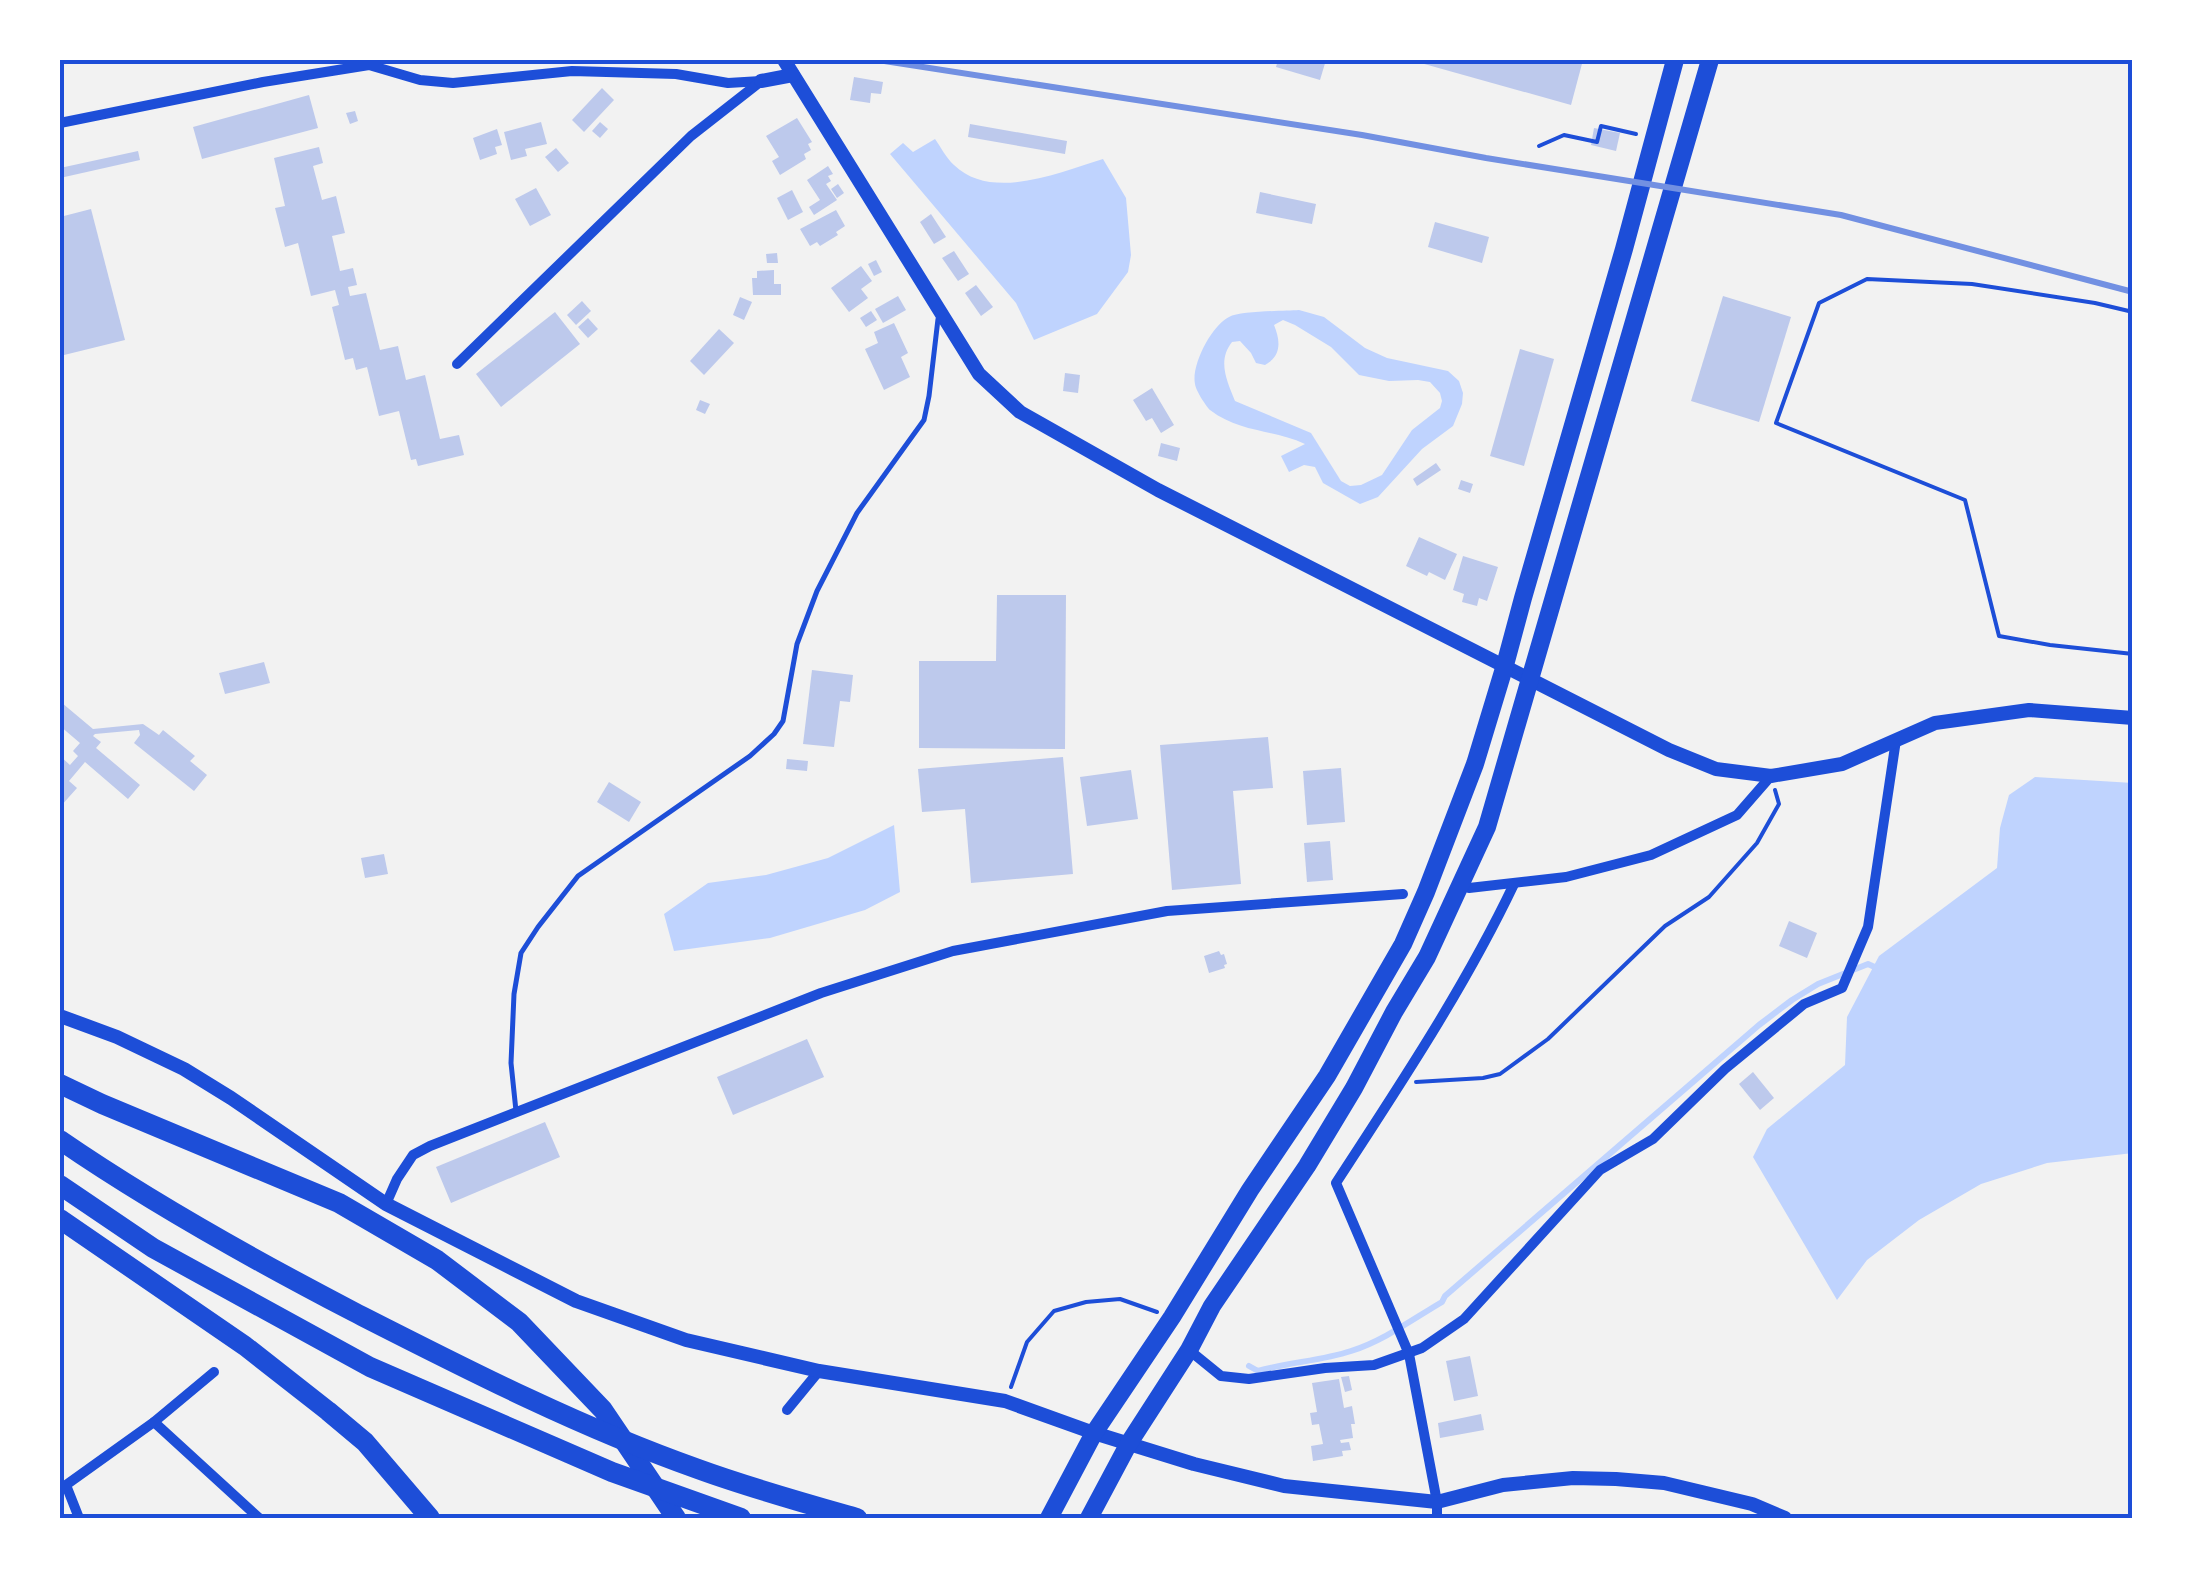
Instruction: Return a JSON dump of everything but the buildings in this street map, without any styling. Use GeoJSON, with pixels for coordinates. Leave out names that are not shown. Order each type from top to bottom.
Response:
{"type":"FeatureCollection","features":[{"type":"Feature","properties":{"kind":"highway"},"geometry":{"type":"LineString","coordinates":[[60,1084],[338,1203],[437,1260],[518,1322],[603,1410],[676,1518]]}},
{"type":"Feature","properties":{"kind":"highway"},"geometry":{"type":"LineString","coordinates":[[60,1140],[288,1278],[475,1374],[696,1469],[857,1518]]}},
{"type":"Feature","properties":{"kind":"highway"},"geometry":{"type":"LineString","coordinates":[[60,1185],[153,1248],[370,1367],[612,1472],[741,1518]]}},
{"type":"Feature","properties":{"kind":"highway"},"geometry":{"type":"LineString","coordinates":[[60,1219],[245,1346],[328,1411],[364,1442],[430,1518]]}},
{"type":"Feature","properties":{"kind":"main road"},"geometry":{"type":"LineString","coordinates":[[1050,1518],[1094,1433],[1327,1076],[1403,944],[1446,843],[1505,666],[1675,60]]}},
{"type":"Feature","properties":{"kind":"main road"},"geometry":{"type":"LineString","coordinates":[[1090,1518],[1212,1306],[1316,1150],[1427,957],[1487,827],[1710,60]]}},
{"type":"Feature","properties":{"kind":"street"},"geometry":{"type":"LineString","coordinates":[[784,60],[980,374],[1020,412],[1158,490],[1668,750],[1716,769],[1771,776],[1842,764],[1935,724],[2028,710],[2133,718]]}},
{"type":"Feature","properties":{"kind":"street"},"geometry":{"type":"LineString","coordinates":[[60,123],[369,65],[420,80],[453,83],[572,71],[676,74],[728,83],[793,75]]}},
{"type":"Feature","properties":{"kind":"street"},"geometry":{"type":"LineString","coordinates":[[457,364],[691,136],[761,81]]}},
{"type":"Feature","properties":{"kind":"street"},"geometry":{"type":"LineString","coordinates":[[1189,1350],[1221,1376],[1249,1380],[1374,1365],[1410,1354],[1464,1320],[1600,1170],[1653,1139],[1726,1069],[1804,1004],[1842,988],[1868,927],[1896,740]]}},
{"type":"Feature","properties":{"kind":"street"},"geometry":{"type":"LineString","coordinates":[[1469,888],[1566,876],[1651,855],[1738,815],[1771,776]]}},
{"type":"Feature","properties":{"kind":"street"},"geometry":{"type":"LineString","coordinates":[[1437,1518],[1410,1354],[1336,1183],[1487,940],[1514,884]]}},
{"type":"Feature","properties":{"kind":"street"},"geometry":{"type":"LineString","coordinates":[[386,1204],[413,1155],[430,1146],[821,993],[953,951],[1167,911],[1403,894]]}},
{"type":"Feature","properties":{"kind":"street"},"geometry":{"type":"LineString","coordinates":[[60,1016],[117,1037],[184,1069],[386,1204],[576,1301],[686,1340],[820,1371],[1006,1401],[1194,1464],[1284,1486],[1436,1502],[1503,1485],[1573,1478],[1616,1479],[1664,1484],[1752,1504],[1785,1518]]}},
{"type":"Feature","properties":{"kind":"street"},"geometry":{"type":"LineString","coordinates":[[787,1410],[820,1371]]}},
{"type":"Feature","properties":{"kind":"street"},"geometry":{"type":"LineString","coordinates":[[79,1518],[63,1486],[154,1422],[214,1372]]}},
{"type":"Feature","properties":{"kind":"street"},"geometry":{"type":"LineString","coordinates":[[154,1422],[259,1518]]}},
{"type":"Feature","properties":{"kind":"lane"},"geometry":{"type":"LineString","coordinates":[[516,1111],[511,1064],[514,994],[521,953],[578,876],[750,756],[783,721],[797,644],[818,591],[857,513],[924,420],[939,311]]}},
{"type":"Feature","properties":{"kind":"path"},"geometry":{"type":"LineString","coordinates":[[1539,146],[1564,135],[1598,142],[1601,126],[1636,134]]}},
{"type":"Feature","properties":{"kind":"path"},"geometry":{"type":"LineString","coordinates":[[2133,312],[1972,284],[1867,278],[1819,303],[1776,423],[1965,500],[1999,636],[2133,654]]}},
{"type":"Feature","properties":{"kind":"path"},"geometry":{"type":"LineString","coordinates":[[1401,1082],[1500,1074],[1548,1039],[1665,926],[1709,898],[1757,843],[1779,804],[1771,776]]}},
{"type":"Feature","properties":{"kind":"path"},"geometry":{"type":"LineString","coordinates":[[1006,1401],[1027,1342],[1054,1311],[1086,1302],[1120,1299],[1172,1317]]}},
{"type":"Feature","properties":{"kind":"water"},"geometry":{"type":"Polygon","coordinates":[[[935,139],[954,165],[987,182],[1027,181],[1103,159],[1126,198],[1131,255],[1128,272],[1097,314],[1034,340],[1016,303],[890,154],[903,143],[913,152],[935,139]]]}},
{"type":"Feature","properties":{"kind":"water"},"geometry":{"type":"Polygon","coordinates":[[[1299,310],[1324,317],[1365,348],[1387,358],[1448,371],[1459,381],[1463,393],[1453,426],[1422,449],[1378,497],[1360,504],[1323,483],[1315,467],[1304,465],[1289,472],[1281,456],[1305,444],[1221,417],[1210,410],[1195,384],[1200,357],[1222,321],[1242,314],[1299,310]],[[1283,320],[1274,325],[1278,348],[1265,365],[1256,363],[1240,341],[1232,342],[1224,364],[1235,401],[1311,433],[1341,481],[1350,486],[1382,475],[1412,430],[1440,408],[1440,393],[1430,382],[1389,381],[1359,375],[1331,347],[1283,320]]]}},
{"type":"Feature","properties":{"kind":"water"},"geometry":{"type":"Polygon","coordinates":[[[2035,777],[2133,783],[2133,1153],[2047,1163],[1981,1184],[1919,1220],[1867,1260],[1837,1300],[1753,1157],[1767,1129],[1845,1065],[1847,1017],[1879,956],[1997,868],[2000,828],[2009,795],[2035,777]]]}},
{"type":"Feature","properties":{"kind":"water"},"geometry":{"type":"Polygon","coordinates":[[[894,825],[900,892],[865,910],[770,938],[674,951],[664,914],[708,883],[766,875],[828,858],[894,825]]]}},
{"type":"Feature","properties":{"kind":"waterway"},"geometry":{"type":"LineString","coordinates":[[1249,1366],[1258,1371],[1351,1351],[1386,1336],[1442,1302],[1759,1025],[1818,984],[1868,964],[1879,969]]}},
{"type":"Feature","properties":{"kind":"railway"},"geometry":{"type":"LineString","coordinates":[[878,60],[1841,215],[2133,292]]}}]}
